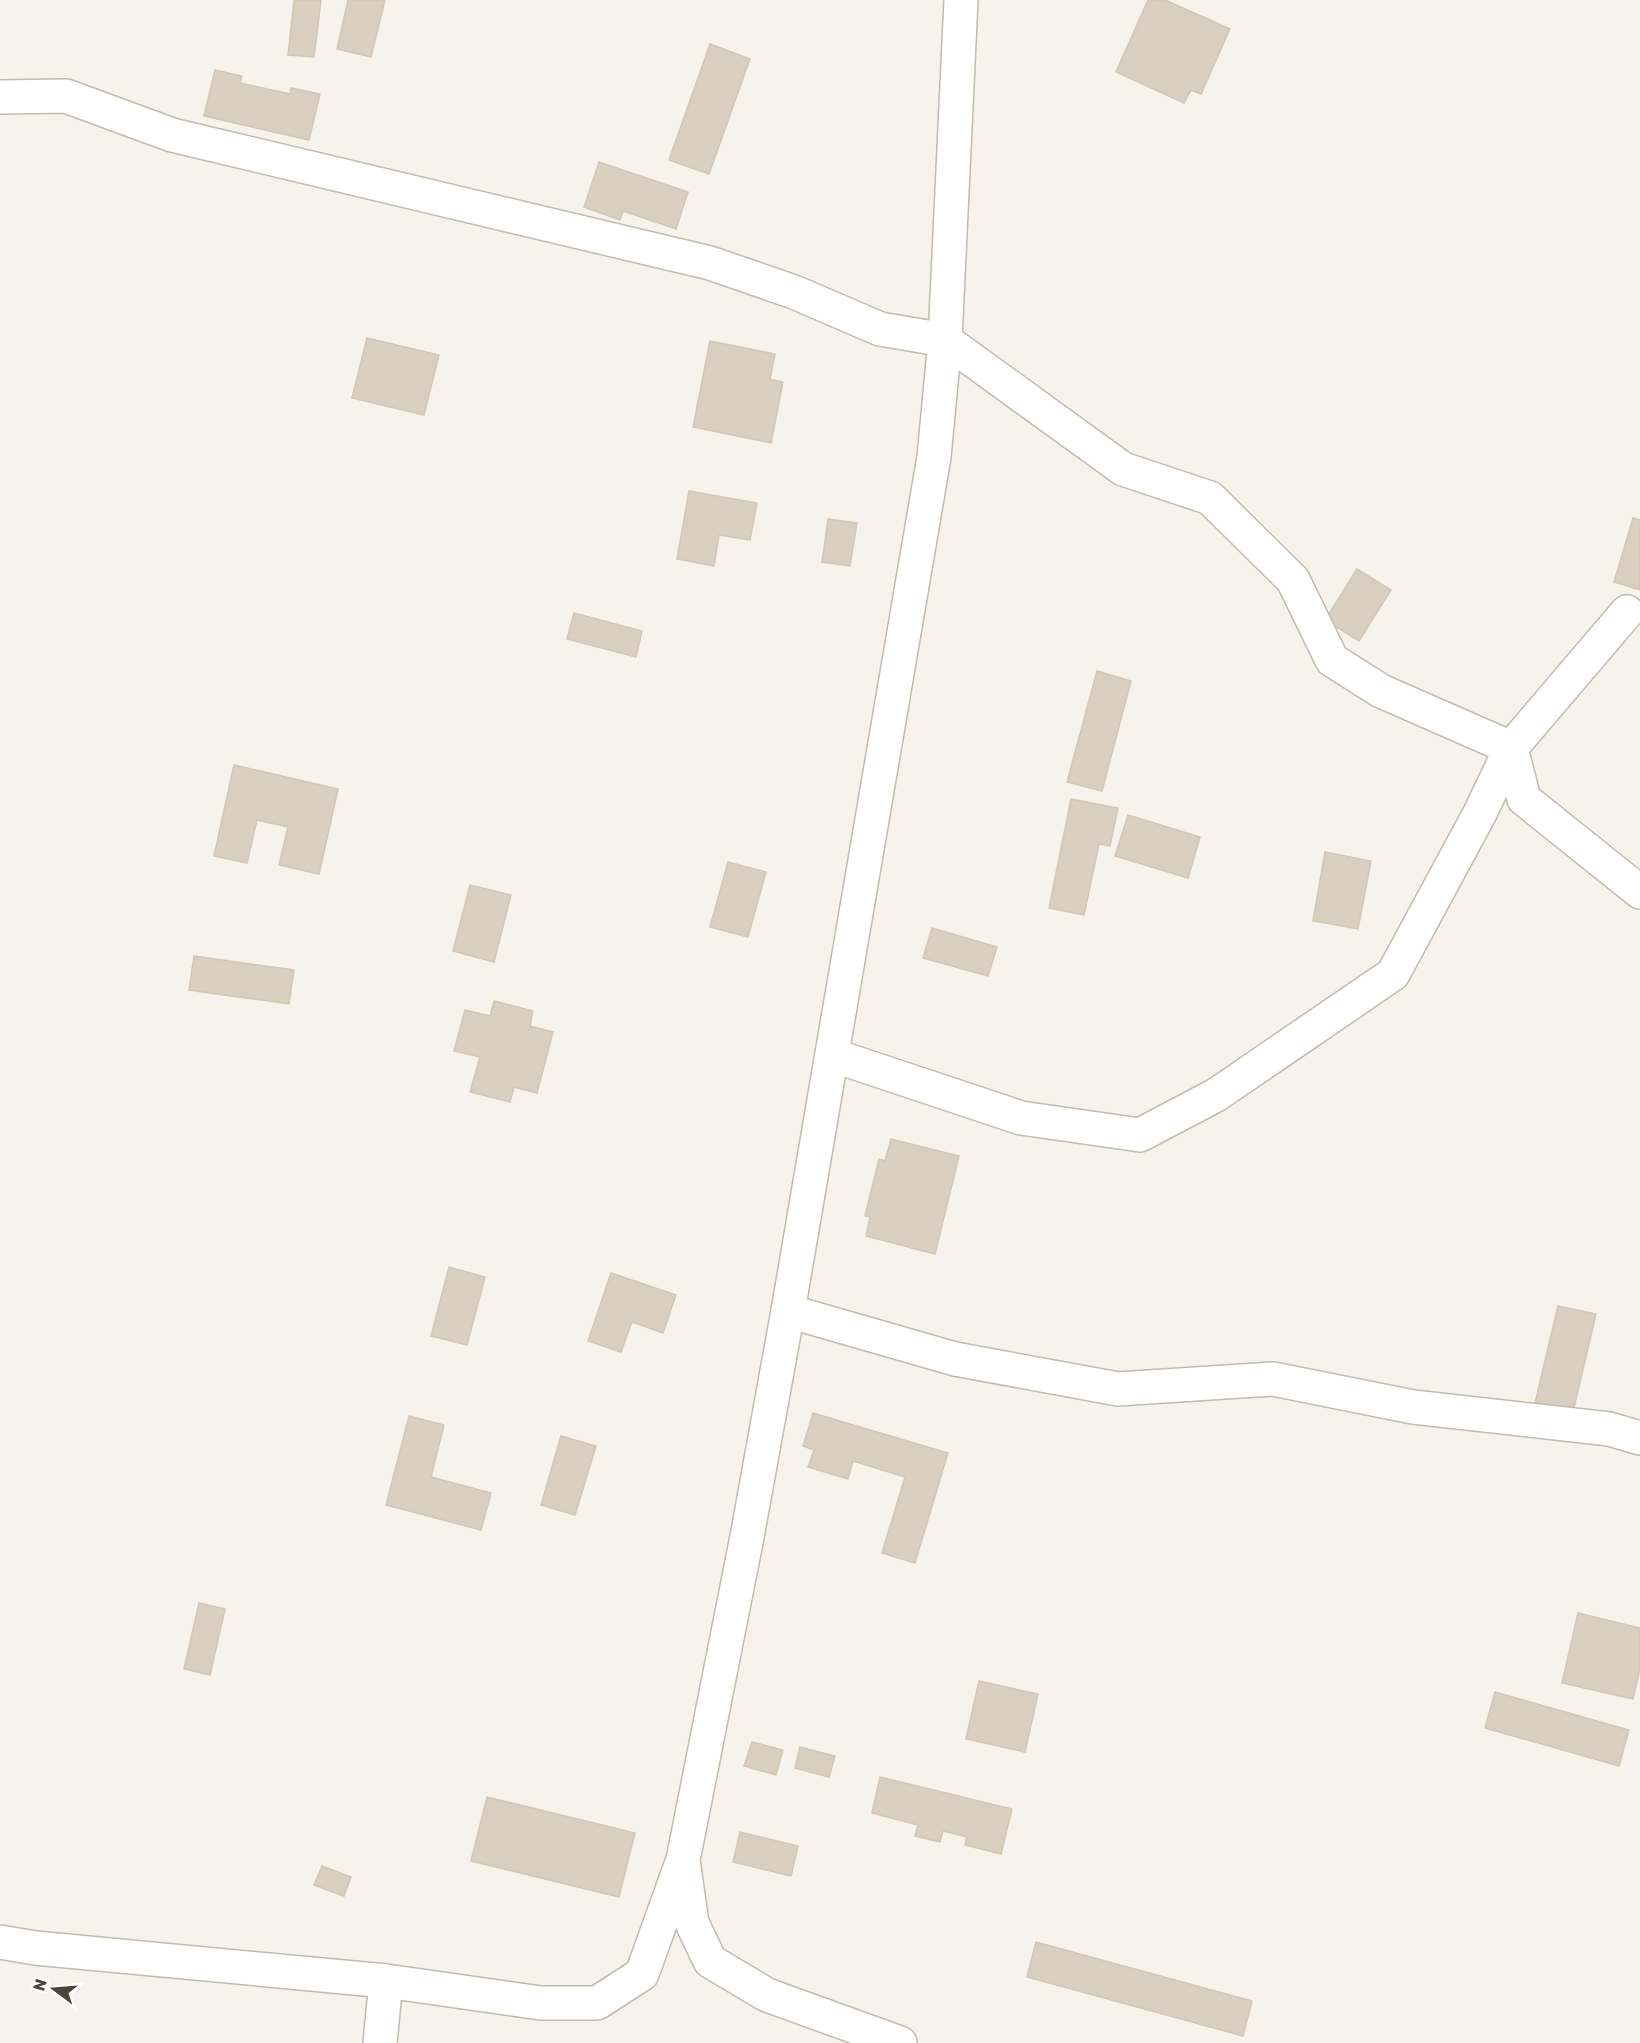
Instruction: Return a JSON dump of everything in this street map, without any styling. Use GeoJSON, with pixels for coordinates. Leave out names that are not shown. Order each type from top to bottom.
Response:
{"type":"FeatureCollection","features":[{"type":"Feature","properties":{"kind":"street"},"geometry":{"type":"LineString","coordinates":[[0,1942],[46,1949],[386,1981],[541,2003],[597,2003],[642,1974],[683,1860],[747,1538],[934,457],[945,340],[961,0]]}},
{"type":"Feature","properties":{"kind":"street"},"geometry":{"type":"LineString","coordinates":[[0,98],[66,96],[172,135],[710,263],[794,292],[880,329],[945,340],[1123,469],[1210,498],[1293,580],[1332,660],[1381,691],[1511,748]]}},
{"type":"Feature","properties":{"kind":"street"},"geometry":{"type":"LineString","coordinates":[[832,1055],[1021,1118],[1140,1135],[1216,1095],[1393,974],[1480,813],[1511,748],[1627,612]]}},
{"type":"Feature","properties":{"kind":"street"},"geometry":{"type":"LineString","coordinates":[[1511,748],[1524,800],[1640,892]]}},
{"type":"Feature","properties":{"kind":"street"},"geometry":{"type":"LineString","coordinates":[[788,1311],[956,1359],[1118,1389],[1273,1379],[1413,1407],[1609,1429],[1640,1438]]}},
{"type":"Feature","properties":{"kind":"street"},"geometry":{"type":"LineString","coordinates":[[683,1860],[692,1923],[710,1961],[767,1995],[900,2043]]}},
{"type":"Feature","properties":{"kind":"street"},"geometry":{"type":"LineString","coordinates":[[380,2043],[386,1981]]}},
{"type":"Feature","properties":{"kind":"building"},"geometry":{"type":"Polygon","coordinates":[[[294,0],[321,0],[314,57],[288,55],[294,0]]]}},
{"type":"Feature","properties":{"kind":"building"},"geometry":{"type":"Polygon","coordinates":[[[348,0],[385,0],[371,57],[337,49],[348,0]]]}},
{"type":"Feature","properties":{"kind":"building"},"geometry":{"type":"Polygon","coordinates":[[[1148,0],[1165,0],[1230,29],[1201,94],[1191,90],[1184,103],[1116,72],[1148,0]]]}},
{"type":"Feature","properties":{"kind":"building"},"geometry":{"type":"Polygon","coordinates":[[[710,44],[750,59],[709,174],[669,160],[710,44]]]}},
{"type":"Feature","properties":{"kind":"building"},"geometry":{"type":"Polygon","coordinates":[[[215,70],[242,76],[240,83],[290,94],[291,88],[320,94],[309,140],[204,116],[215,70]]]}},
{"type":"Feature","properties":{"kind":"building"},"geometry":{"type":"Polygon","coordinates":[[[599,162],[688,192],[676,229],[623,211],[620,220],[584,207],[599,162]]]}},
{"type":"Feature","properties":{"kind":"building"},"geometry":{"type":"Polygon","coordinates":[[[367,338],[439,355],[424,415],[352,398],[367,338]]]}},
{"type":"Feature","properties":{"kind":"building"},"geometry":{"type":"Polygon","coordinates":[[[710,341],[775,354],[770,379],[783,382],[771,443],[693,427],[710,341]]]}},
{"type":"Feature","properties":{"kind":"building"},"geometry":{"type":"Polygon","coordinates":[[[689,491],[757,503],[750,540],[719,535],[714,566],[677,559],[689,491]]]}},
{"type":"Feature","properties":{"kind":"building"},"geometry":{"type":"Polygon","coordinates":[[[1633,518],[1640,520],[1640,590],[1614,582],[1633,518]]]}},
{"type":"Feature","properties":{"kind":"building"},"geometry":{"type":"Polygon","coordinates":[[[828,519],[857,523],[850,566],[822,562],[828,519]]]}},
{"type":"Feature","properties":{"kind":"building"},"geometry":{"type":"Polygon","coordinates":[[[1357,569],[1391,590],[1359,641],[1325,620],[1357,569]]]}},
{"type":"Feature","properties":{"kind":"building"},"geometry":{"type":"Polygon","coordinates":[[[574,613],[642,631],[636,657],[567,639],[574,613]]]}},
{"type":"Feature","properties":{"kind":"building"},"geometry":{"type":"Polygon","coordinates":[[[1097,671],[1131,681],[1102,791],[1067,782],[1097,671]]]}},
{"type":"Feature","properties":{"kind":"building"},"geometry":{"type":"Polygon","coordinates":[[[234,765],[338,789],[319,874],[279,865],[288,827],[257,820],[247,863],[214,856],[234,765]]]}},
{"type":"Feature","properties":{"kind":"building"},"geometry":{"type":"Polygon","coordinates":[[[1071,799],[1118,808],[1110,846],[1099,844],[1084,915],[1049,908],[1071,799]]]}},
{"type":"Feature","properties":{"kind":"building"},"geometry":{"type":"Polygon","coordinates":[[[1128,815],[1200,837],[1188,878],[1115,856],[1128,815]]]}},
{"type":"Feature","properties":{"kind":"building"},"geometry":{"type":"Polygon","coordinates":[[[1325,852],[1371,861],[1358,929],[1313,921],[1325,852]]]}},
{"type":"Feature","properties":{"kind":"building"},"geometry":{"type":"Polygon","coordinates":[[[728,862],[766,872],[748,937],[710,927],[728,862]]]}},
{"type":"Feature","properties":{"kind":"building"},"geometry":{"type":"Polygon","coordinates":[[[470,885],[511,895],[494,962],[453,951],[470,885]]]}},
{"type":"Feature","properties":{"kind":"building"},"geometry":{"type":"Polygon","coordinates":[[[932,928],[997,947],[988,976],[923,958],[932,928]]]}},
{"type":"Feature","properties":{"kind":"building"},"geometry":{"type":"Polygon","coordinates":[[[194,956],[294,970],[289,1004],[189,990],[194,956]]]}},
{"type":"Feature","properties":{"kind":"building"},"geometry":{"type":"Polygon","coordinates":[[[494,1001],[533,1011],[530,1026],[553,1032],[537,1093],[514,1087],[510,1102],[470,1092],[480,1057],[454,1051],[465,1010],[490,1016],[494,1001]]]}},
{"type":"Feature","properties":{"kind":"building"},"geometry":{"type":"Polygon","coordinates":[[[891,1139],[959,1156],[935,1254],[866,1236],[870,1217],[865,1216],[879,1159],[885,1161],[891,1139]]]}},
{"type":"Feature","properties":{"kind":"building"},"geometry":{"type":"Polygon","coordinates":[[[449,1267],[485,1277],[467,1345],[431,1336],[449,1267]]]}},
{"type":"Feature","properties":{"kind":"building"},"geometry":{"type":"Polygon","coordinates":[[[611,1273],[676,1295],[663,1333],[632,1322],[621,1352],[588,1341],[611,1273]]]}},
{"type":"Feature","properties":{"kind":"building"},"geometry":{"type":"Polygon","coordinates":[[[1558,1306],[1596,1314],[1573,1412],[1535,1403],[1558,1306]]]}},
{"type":"Feature","properties":{"kind":"building"},"geometry":{"type":"Polygon","coordinates":[[[813,1413],[948,1453],[915,1563],[882,1553],[905,1477],[853,1461],[848,1479],[808,1467],[814,1450],[803,1446],[813,1413]]]}},
{"type":"Feature","properties":{"kind":"building"},"geometry":{"type":"Polygon","coordinates":[[[409,1416],[444,1425],[431,1477],[491,1493],[481,1530],[386,1505],[409,1416]]]}},
{"type":"Feature","properties":{"kind":"building"},"geometry":{"type":"Polygon","coordinates":[[[561,1436],[596,1446],[575,1515],[541,1505],[561,1436]]]}},
{"type":"Feature","properties":{"kind":"building"},"geometry":{"type":"Polygon","coordinates":[[[199,1603],[225,1609],[210,1675],[184,1669],[199,1603]]]}},
{"type":"Feature","properties":{"kind":"building"},"geometry":{"type":"Polygon","coordinates":[[[1578,1613],[1640,1628],[1640,1669],[1633,1699],[1562,1683],[1578,1613]]]}},
{"type":"Feature","properties":{"kind":"building"},"geometry":{"type":"Polygon","coordinates":[[[979,1681],[1038,1694],[1025,1752],[966,1739],[979,1681]]]}},
{"type":"Feature","properties":{"kind":"building"},"geometry":{"type":"Polygon","coordinates":[[[1495,1692],[1629,1730],[1619,1766],[1485,1728],[1495,1692]]]}},
{"type":"Feature","properties":{"kind":"building"},"geometry":{"type":"Polygon","coordinates":[[[752,1742],[783,1750],[776,1775],[744,1766],[752,1742]]]}},
{"type":"Feature","properties":{"kind":"building"},"geometry":{"type":"Polygon","coordinates":[[[800,1747],[835,1756],[829,1777],[795,1768],[800,1747]]]}},
{"type":"Feature","properties":{"kind":"building"},"geometry":{"type":"Polygon","coordinates":[[[880,1777],[1012,1809],[1001,1854],[965,1845],[967,1837],[943,1831],[940,1842],[915,1836],[918,1825],[872,1813],[880,1777]]]}},
{"type":"Feature","properties":{"kind":"building"},"geometry":{"type":"Polygon","coordinates":[[[487,1797],[635,1833],[619,1897],[471,1861],[487,1797]]]}},
{"type":"Feature","properties":{"kind":"building"},"geometry":{"type":"Polygon","coordinates":[[[740,1832],[798,1846],[791,1876],[733,1862],[740,1832]]]}},
{"type":"Feature","properties":{"kind":"building"},"geometry":{"type":"Polygon","coordinates":[[[322,1866],[351,1877],[344,1896],[314,1885],[322,1866]]]}},
{"type":"Feature","properties":{"kind":"building"},"geometry":{"type":"Polygon","coordinates":[[[1036,1942],[1252,2001],[1243,2036],[1027,1977],[1036,1942]]]}}]}
